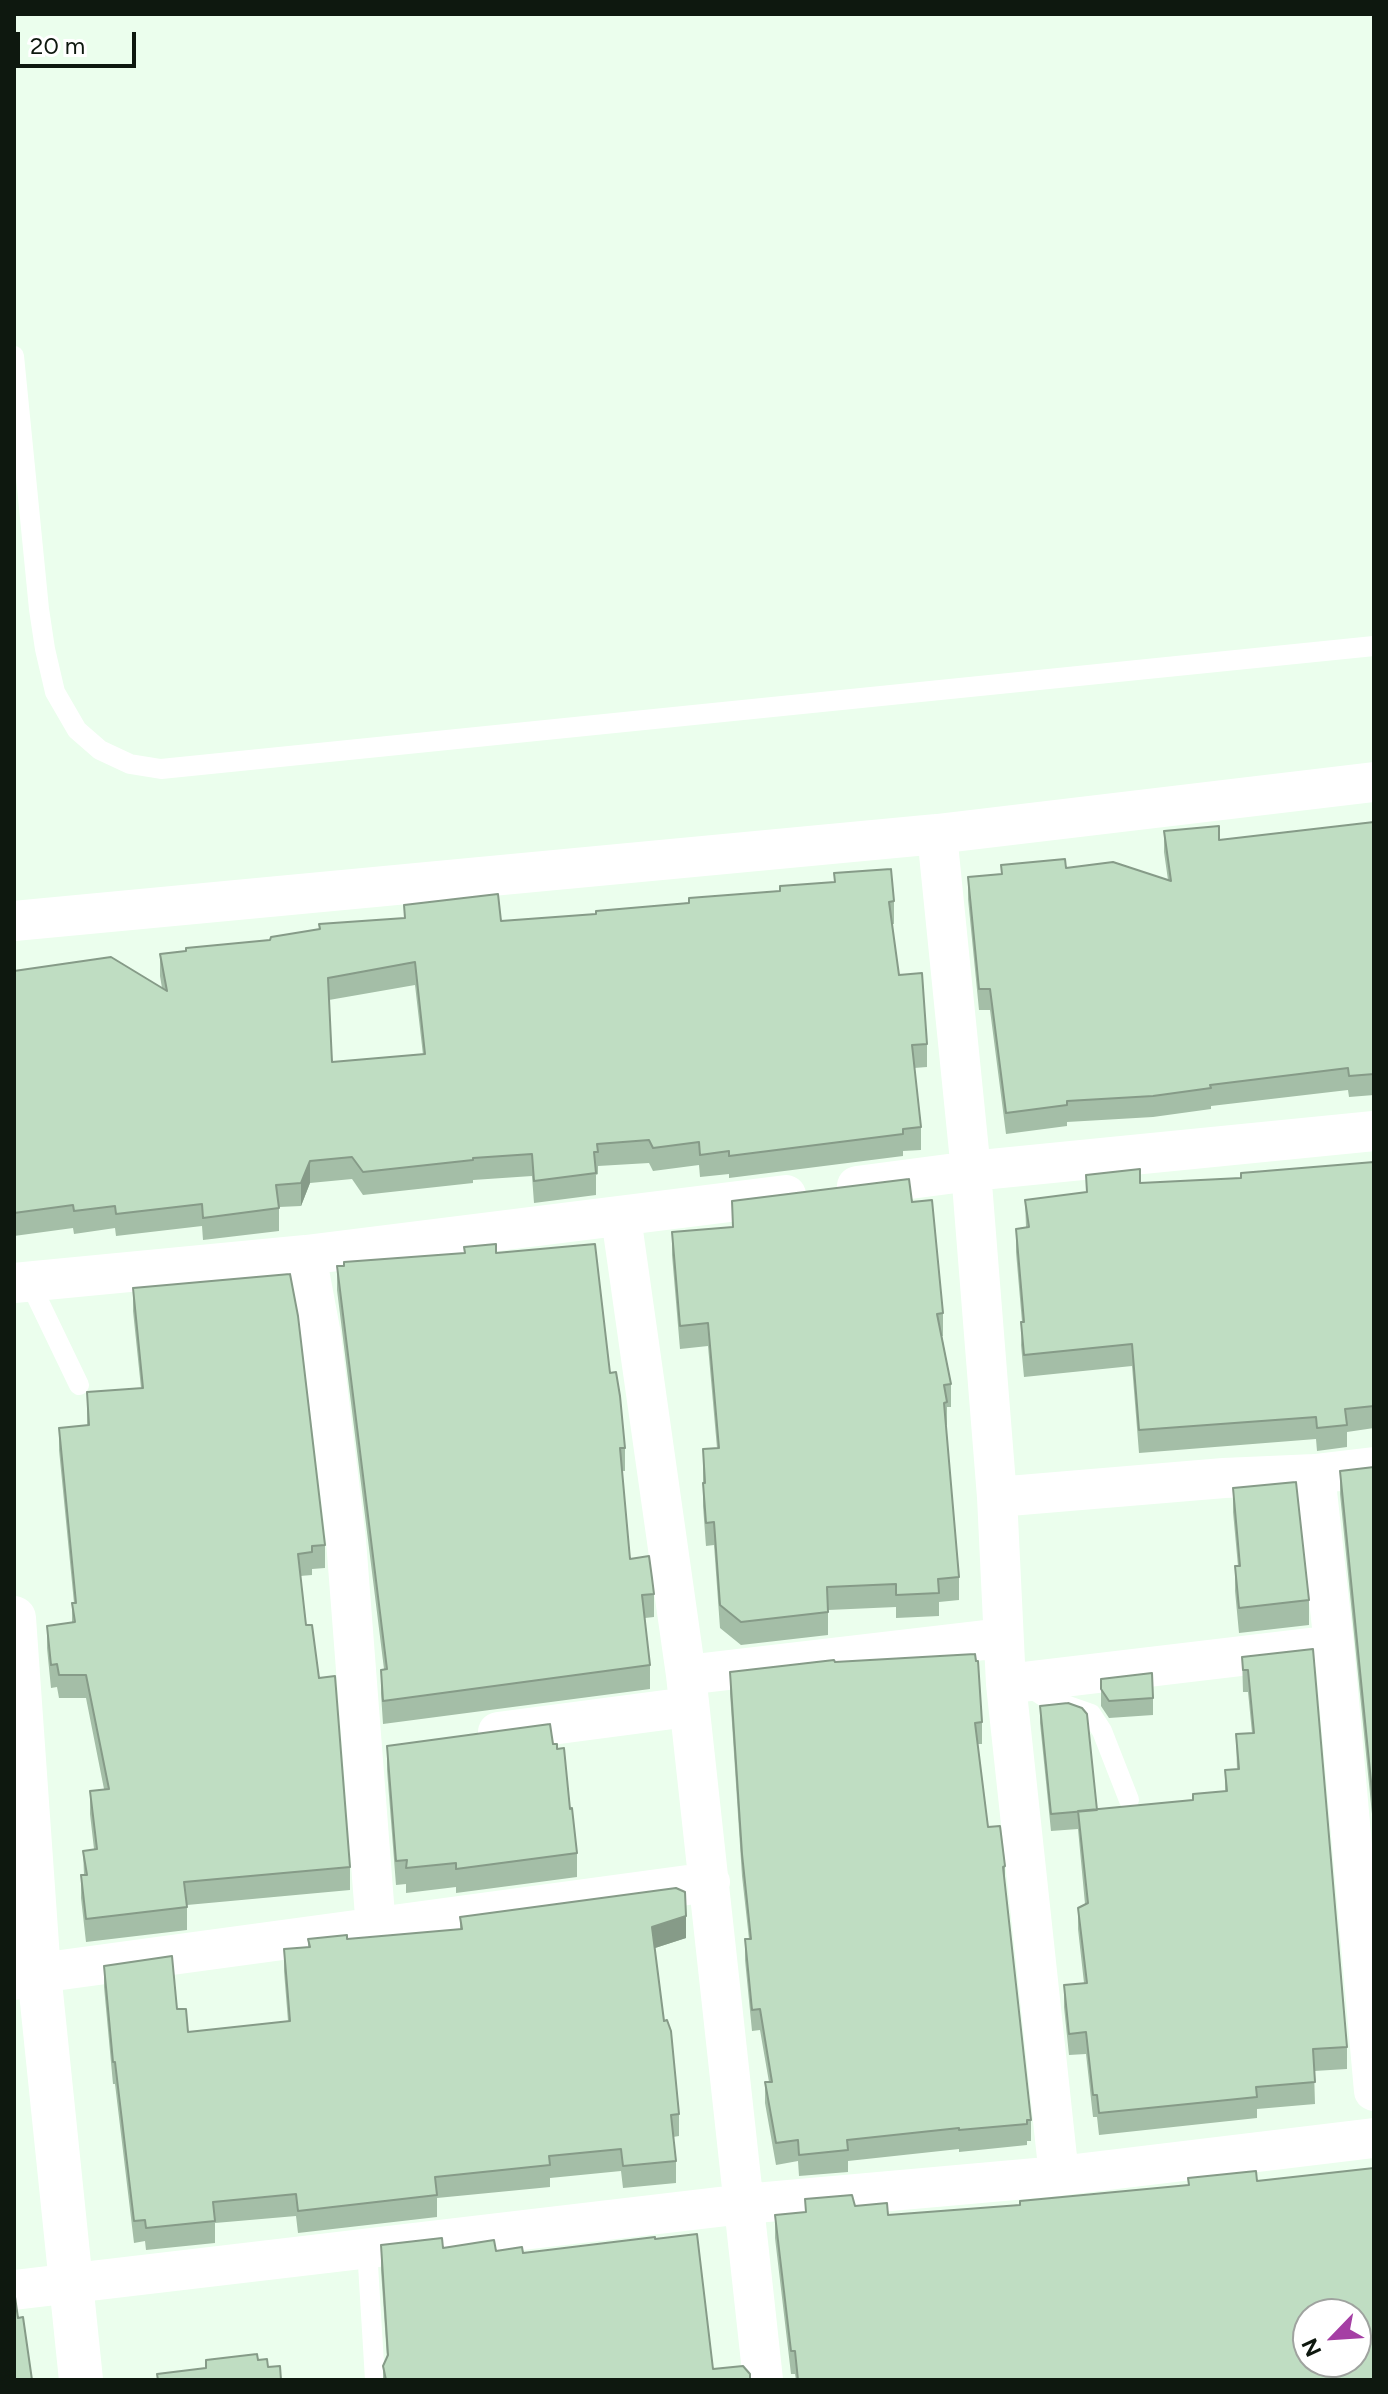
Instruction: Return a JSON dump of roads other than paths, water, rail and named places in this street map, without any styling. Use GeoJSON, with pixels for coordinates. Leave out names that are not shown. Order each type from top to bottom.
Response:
{"type":"FeatureCollection","features":[{"type":"Feature","properties":{"kind":"main road"},"geometry":{"type":"LineString","coordinates":[[14,1618],[27,1977],[81,2380]]}},
{"type":"Feature","properties":{"kind":"street"},"geometry":{"type":"LineString","coordinates":[[14,921],[937,834],[1374,782]]}},
{"type":"Feature","properties":{"kind":"street"},"geometry":{"type":"LineString","coordinates":[[937,834],[971,1171],[997,1497],[1002,1638],[1018,1683],[1059,2176]]}},
{"type":"Feature","properties":{"kind":"street"},"geometry":{"type":"LineString","coordinates":[[21,1282],[306,1255],[971,1171],[1374,1131]]}},
{"type":"Feature","properties":{"kind":"street"},"geometry":{"type":"LineString","coordinates":[[621,1217],[687,1691],[763,2380]]}},
{"type":"Feature","properties":{"kind":"street"},"geometry":{"type":"LineString","coordinates":[[306,1255],[321,1335],[346,1540],[379,1748],[376,1929]]}},
{"type":"Feature","properties":{"kind":"street"},"geometry":{"type":"LineString","coordinates":[[997,1497],[1374,1467]]}},
{"type":"Feature","properties":{"kind":"street"},"geometry":{"type":"LineString","coordinates":[[1315,1474],[1334,1645],[1374,2091]]}},
{"type":"Feature","properties":{"kind":"street"},"geometry":{"type":"LineString","coordinates":[[456,1738],[687,1691],[1002,1638]]}},
{"type":"Feature","properties":{"kind":"street"},"geometry":{"type":"LineString","coordinates":[[1018,1683],[1334,1645]]}},
{"type":"Feature","properties":{"kind":"street"},"geometry":{"type":"LineString","coordinates":[[27,1977],[710,1882]]}},
{"type":"Feature","properties":{"kind":"street"},"geometry":{"type":"LineString","coordinates":[[14,2290],[744,2204],[1059,2176],[1374,2138]]}},
{"type":"Feature","properties":{"kind":"lane"},"geometry":{"type":"LineString","coordinates":[[14,356],[39,609],[55,692],[77,730],[100,750],[130,764],[161,769],[1374,646]]}},
{"type":"Feature","properties":{"kind":"lane"},"geometry":{"type":"LineString","coordinates":[[21,1282],[79,1385]]}},
{"type":"Feature","properties":{"kind":"lane"},"geometry":{"type":"LineString","coordinates":[[1018,1683],[1048,1699],[1091,1714],[1102,1731],[1129,1800]]}},
{"type":"Feature","properties":{"kind":"lane"},"geometry":{"type":"LineString","coordinates":[[367,2248],[375,2380]]}}]}
